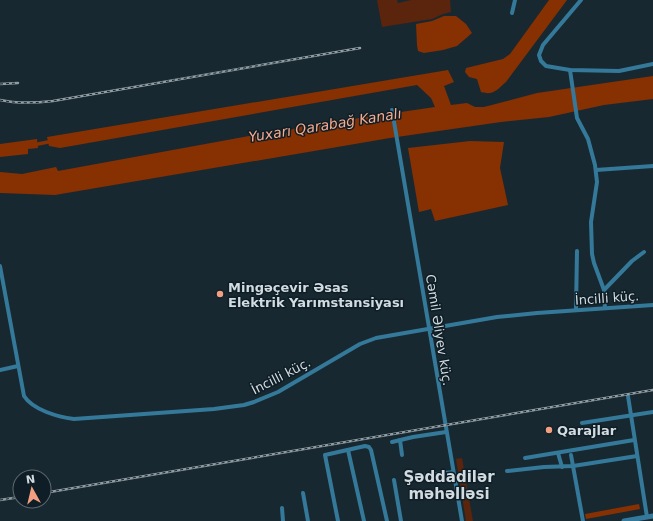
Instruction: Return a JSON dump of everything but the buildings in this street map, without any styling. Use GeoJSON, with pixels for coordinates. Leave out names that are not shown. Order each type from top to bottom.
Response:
{"type":"FeatureCollection","features":[{"type":"Feature","properties":{"kind":"street"},"geometry":{"type":"LineString","coordinates":[[512,13],[515,0]]}},
{"type":"Feature","properties":{"kind":"street"},"geometry":{"type":"LineString","coordinates":[[581,0],[540,50],[540,59],[546,66],[570,70],[619,71],[653,64]]}},
{"type":"Feature","properties":{"kind":"street"},"geometry":{"type":"LineString","coordinates":[[570,70],[575,111],[578,122],[588,139],[596,170],[596,189],[591,222],[592,254],[604,290],[605,308]]}},
{"type":"Feature","properties":{"kind":"street","name":"Cəmil Əliyev küç."},"geometry":{"type":"LineString","coordinates":[[392,110],[462,521]]}},
{"type":"Feature","properties":{"kind":"street"},"geometry":{"type":"LineString","coordinates":[[596,170],[653,166]]}},
{"type":"Feature","properties":{"kind":"street"},"geometry":{"type":"LineString","coordinates":[[576,310],[577,251]]}},
{"type":"Feature","properties":{"kind":"street"},"geometry":{"type":"LineString","coordinates":[[604,290],[632,261],[644,252]]}},
{"type":"Feature","properties":{"kind":"street","name":"İncilli küç."},"geometry":{"type":"LineString","coordinates":[[0,266],[22,390],[27,402],[66,418],[87,419],[206,410],[244,405],[266,397],[351,348],[368,340],[497,317],[653,305]]}},
{"type":"Feature","properties":{"kind":"street"},"geometry":{"type":"LineString","coordinates":[[0,370],[18,366]]}},
{"type":"Feature","properties":{"kind":"street"},"geometry":{"type":"LineString","coordinates":[[628,396],[646,517]]}},
{"type":"Feature","properties":{"kind":"street"},"geometry":{"type":"LineString","coordinates":[[582,423],[653,412]]}},
{"type":"Feature","properties":{"kind":"street"},"geometry":{"type":"LineString","coordinates":[[392,442],[446,432]]}},
{"type":"Feature","properties":{"kind":"street"},"geometry":{"type":"LineString","coordinates":[[400,440],[402,454]]}},
{"type":"Feature","properties":{"kind":"street"},"geometry":{"type":"LineString","coordinates":[[526,458],[634,440]]}},
{"type":"Feature","properties":{"kind":"street"},"geometry":{"type":"LineString","coordinates":[[338,521],[325,455],[365,446],[369,447],[371,450],[387,521]]}},
{"type":"Feature","properties":{"kind":"street"},"geometry":{"type":"LineString","coordinates":[[348,450],[364,521]]}},
{"type":"Feature","properties":{"kind":"street"},"geometry":{"type":"LineString","coordinates":[[558,453],[562,467]]}},
{"type":"Feature","properties":{"kind":"street"},"geometry":{"type":"LineString","coordinates":[[572,455],[583,521]]}},
{"type":"Feature","properties":{"kind":"street"},"geometry":{"type":"LineString","coordinates":[[507,471],[573,466],[637,456]]}},
{"type":"Feature","properties":{"kind":"street"},"geometry":{"type":"LineString","coordinates":[[413,478],[453,472]]}},
{"type":"Feature","properties":{"kind":"street"},"geometry":{"type":"LineString","coordinates":[[394,480],[401,521]]}},
{"type":"Feature","properties":{"kind":"street"},"geometry":{"type":"LineString","coordinates":[[303,493],[308,521]]}},
{"type":"Feature","properties":{"kind":"street"},"geometry":{"type":"LineString","coordinates":[[282,508],[283,521]]}},
{"type":"Feature","properties":{"kind":"street"},"geometry":{"type":"LineString","coordinates":[[624,521],[653,516]]}},
{"type":"Feature","properties":{"kind":"shaded area"},"geometry":{"type":"Polygon","coordinates":[[[377,0],[397,0],[398,3],[411,0],[450,0],[451,12],[432,19],[382,27],[377,0]]]}},
{"type":"Feature","properties":{"kind":"shaded area"},"geometry":{"type":"Polygon","coordinates":[[[549,0],[567,0],[506,82],[492,92],[481,92],[477,79],[469,77],[465,72],[466,68],[503,59],[510,54],[549,0]]]}},
{"type":"Feature","properties":{"kind":"shaded area"},"geometry":{"type":"Polygon","coordinates":[[[444,16],[456,16],[466,24],[472,33],[457,46],[424,53],[418,51],[416,24],[432,21],[444,16]]]}},
{"type":"Feature","properties":{"kind":"shaded area"},"geometry":{"type":"Polygon","coordinates":[[[448,70],[454,82],[444,86],[451,105],[467,103],[475,107],[484,107],[537,93],[653,76],[653,99],[604,105],[549,117],[501,122],[390,138],[55,195],[0,193],[0,172],[22,174],[56,167],[58,171],[249,136],[260,136],[267,140],[283,138],[288,131],[298,127],[435,107],[431,98],[417,85],[60,148],[49,146],[47,137],[448,70]]]}},
{"type":"Feature","properties":{"kind":"shaded area"},"geometry":{"type":"Polygon","coordinates":[[[37,139],[38,148],[28,149],[28,154],[0,157],[0,144],[37,139]]]}},
{"type":"Feature","properties":{"kind":"shaded area"},"geometry":{"type":"Polygon","coordinates":[[[470,141],[504,142],[500,168],[508,205],[435,221],[431,209],[419,212],[408,148],[470,141]]]}},
{"type":"Feature","properties":{"kind":"shaded area"},"geometry":{"type":"Polygon","coordinates":[[[462,458],[473,521],[466,521],[456,459],[462,458]]]}},
{"type":"Feature","properties":{"kind":"shaded area"},"geometry":{"type":"Polygon","coordinates":[[[639,504],[640,509],[586,519],[585,514],[639,504]]]}},
{"type":"Feature","properties":{"kind":"waterway"},"geometry":{"type":"LineString","coordinates":[[33,145],[53,141]]}},
{"type":"Feature","properties":{"kind":"railway"},"geometry":{"type":"LineString","coordinates":[[0,100],[26,103],[53,101],[360,48]]}},
{"type":"Feature","properties":{"kind":"railway"},"geometry":{"type":"LineString","coordinates":[[0,84],[18,83]]}},
{"type":"Feature","properties":{"kind":"railway"},"geometry":{"type":"LineString","coordinates":[[52,492],[653,390]]}},
{"type":"Feature","properties":{"kind":"railway"},"geometry":{"type":"LineString","coordinates":[[0,500],[12,498]]}},
{"type":"Feature","properties":{"kind":"place","name":"Mingəçevir Əsas Elektrik Yarımstansiyası"},"geometry":{"type":"Point","coordinates":[220,294]}},
{"type":"Feature","properties":{"kind":"place","name":"Qarajlar"},"geometry":{"type":"Point","coordinates":[549,430]}},
{"type":"Feature","properties":{"kind":"district","name":"Şəddadilər məhəlləsi"},"geometry":{"type":"Point","coordinates":[449,486]}},
{"type":"Feature","properties":{"kind":"water label","name":"Yuxarı Qarabağ Kanalı"},"geometry":{"type":"Point","coordinates":[325,125]}}]}
